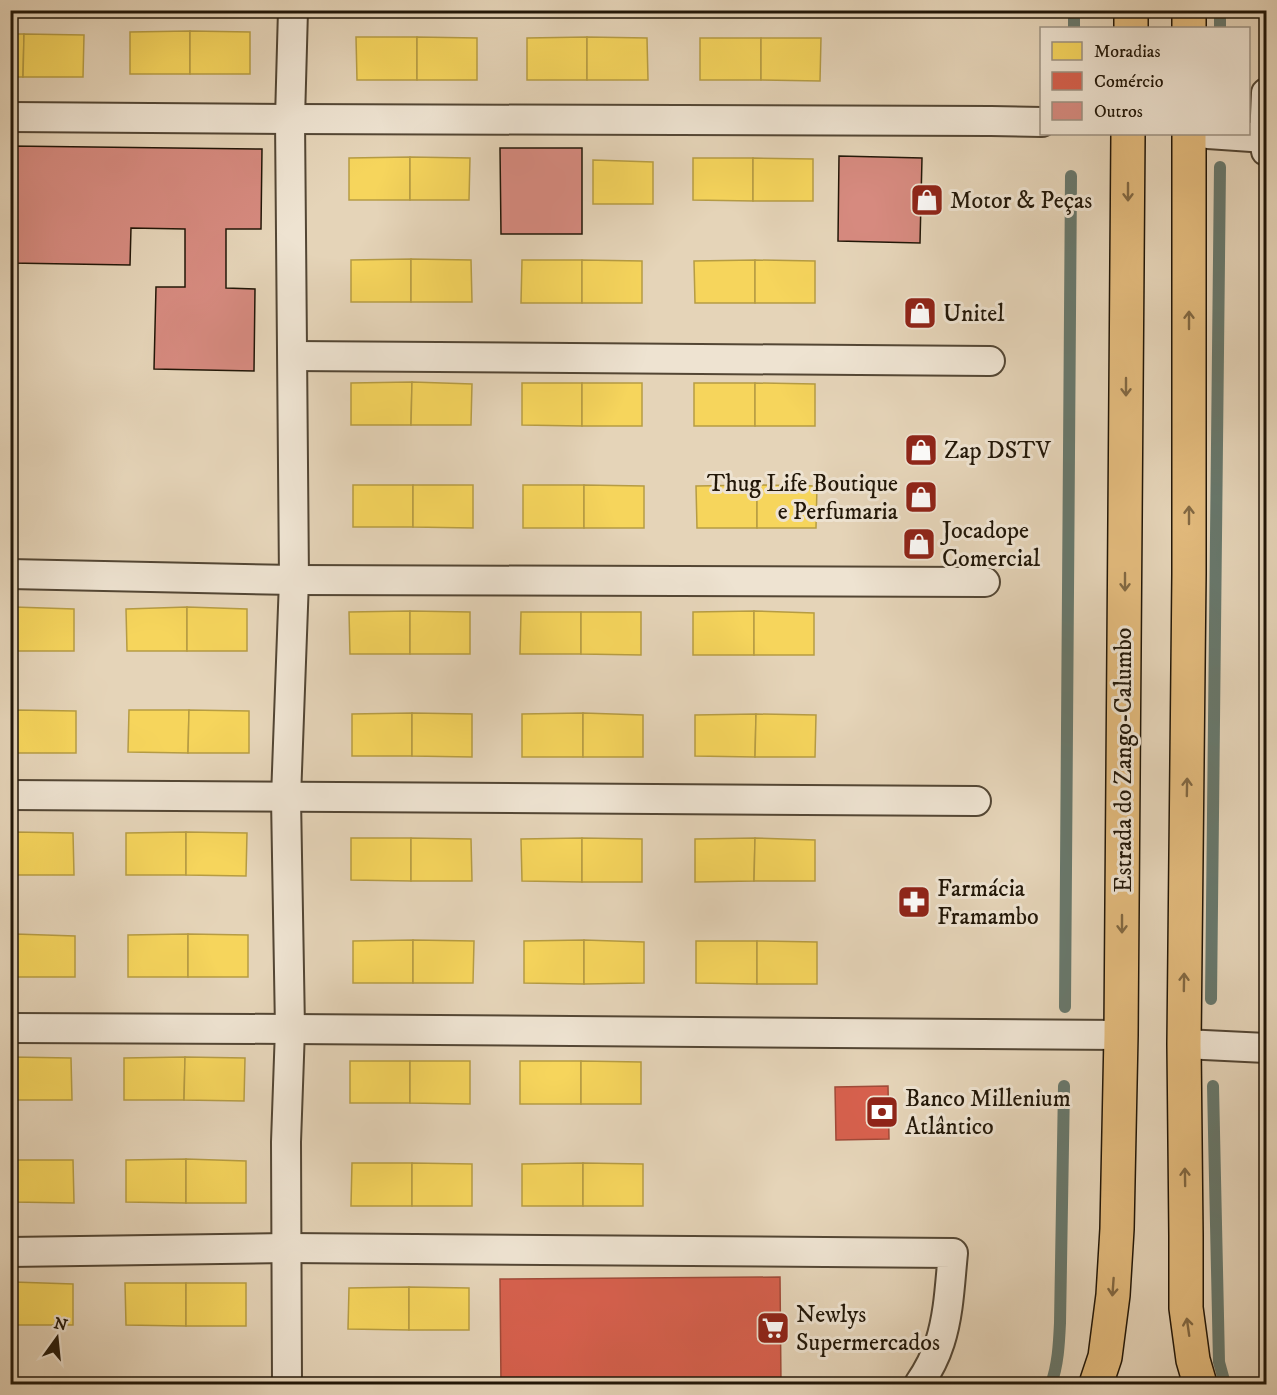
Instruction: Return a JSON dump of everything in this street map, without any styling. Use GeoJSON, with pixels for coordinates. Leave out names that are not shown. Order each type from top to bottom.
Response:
{"type":"FeatureCollection","features":[{"type":"Feature","properties":{"kind":"main road"},"geometry":{"type":"LineString","coordinates":[[1131,10],[1131,27]]}},
{"type":"Feature","properties":{"kind":"main road"},"geometry":{"type":"LineString","coordinates":[[1189,10],[1189,27]]}},
{"type":"Feature","properties":{"kind":"main road","name":"Estrada do Zango-Calumbo"},"geometry":{"type":"LineString","coordinates":[[1096,1384],[1105,1357],[1113,1295],[1117,1229],[1121,1035],[1128,135]]}},
{"type":"Feature","properties":{"kind":"main road"},"geometry":{"type":"LineString","coordinates":[[1190,135],[1189,586],[1184,1044],[1186,1308],[1193,1360],[1200,1384]]}},
{"type":"Feature","properties":{"kind":"street"},"geometry":{"type":"LineString","coordinates":[[287,1384],[286,1142],[290,1029],[286,798],[294,580],[290,119],[293,10]]}},
{"type":"Feature","properties":{"kind":"street"},"geometry":{"type":"LineString","coordinates":[[1215,135],[1266,142],[1266,93]]}},
{"type":"Feature","properties":{"kind":"street"},"geometry":{"type":"LineString","coordinates":[[10,117],[1040,122]]}},
{"type":"Feature","properties":{"kind":"street"},"geometry":{"type":"LineString","coordinates":[[293,356],[990,361]]}},
{"type":"Feature","properties":{"kind":"street"},"geometry":{"type":"LineString","coordinates":[[10,574],[294,580],[985,582]]}},
{"type":"Feature","properties":{"kind":"street"},"geometry":{"type":"LineString","coordinates":[[10,795],[976,801]]}},
{"type":"Feature","properties":{"kind":"street"},"geometry":{"type":"LineString","coordinates":[[10,1028],[1121,1035]]}},
{"type":"Feature","properties":{"kind":"street"},"geometry":{"type":"LineString","coordinates":[[1184,1044],[1266,1048]]}},
{"type":"Feature","properties":{"kind":"street"},"geometry":{"type":"LineString","coordinates":[[10,1252],[287,1248],[952,1253],[941,1340],[931,1366],[919,1384]]}},
{"type":"Feature","properties":{"kind":"building: Moradias"},"geometry":{"type":"Polygon","coordinates":[[[190,31],[190,74],[130,74],[130,32],[190,31]]]}},
{"type":"Feature","properties":{"kind":"building: Moradias"},"geometry":{"type":"Polygon","coordinates":[[[190,31],[250,32],[250,74],[190,74],[190,31]]]}},
{"type":"Feature","properties":{"kind":"building: Moradias"},"geometry":{"type":"Polygon","coordinates":[[[10,34],[24,34],[23,77],[10,77],[10,34]]]}},
{"type":"Feature","properties":{"kind":"building: Moradias"},"geometry":{"type":"Polygon","coordinates":[[[24,34],[84,35],[83,77],[23,77],[24,34]]]}},
{"type":"Feature","properties":{"kind":"building: Moradias"},"geometry":{"type":"Polygon","coordinates":[[[356,37],[417,37],[417,80],[357,80],[356,37]]]}},
{"type":"Feature","properties":{"kind":"building: Moradias"},"geometry":{"type":"Polygon","coordinates":[[[417,37],[477,38],[477,80],[417,80],[417,37]]]}},
{"type":"Feature","properties":{"kind":"building: Moradias"},"geometry":{"type":"Polygon","coordinates":[[[587,37],[587,80],[527,80],[527,38],[587,37]]]}},
{"type":"Feature","properties":{"kind":"building: Moradias"},"geometry":{"type":"Polygon","coordinates":[[[587,37],[647,38],[648,80],[587,80],[587,37]]]}},
{"type":"Feature","properties":{"kind":"building: Moradias"},"geometry":{"type":"Polygon","coordinates":[[[700,38],[761,38],[761,80],[700,80],[700,38]]]}},
{"type":"Feature","properties":{"kind":"building: Moradias"},"geometry":{"type":"Polygon","coordinates":[[[761,38],[821,38],[820,81],[761,80],[761,38]]]}},
{"type":"Feature","properties":{"kind":"building: Moradias"},"geometry":{"type":"Polygon","coordinates":[[[410,157],[410,200],[349,200],[349,158],[410,157]]]}},
{"type":"Feature","properties":{"kind":"building: Moradias"},"geometry":{"type":"Polygon","coordinates":[[[410,157],[470,158],[469,200],[410,200],[410,157]]]}},
{"type":"Feature","properties":{"kind":"building: Moradias"},"geometry":{"type":"Polygon","coordinates":[[[693,158],[753,158],[753,201],[693,200],[693,158]]]}},
{"type":"Feature","properties":{"kind":"building: Moradias"},"geometry":{"type":"Polygon","coordinates":[[[753,158],[813,159],[813,201],[753,201],[753,158]]]}},
{"type":"Feature","properties":{"kind":"building: Moradias"},"geometry":{"type":"Polygon","coordinates":[[[593,160],[653,162],[653,204],[593,204],[593,160]]]}},
{"type":"Feature","properties":{"kind":"building: Moradias"},"geometry":{"type":"Polygon","coordinates":[[[411,259],[411,302],[351,302],[351,260],[411,259]]]}},
{"type":"Feature","properties":{"kind":"building: Moradias"},"geometry":{"type":"Polygon","coordinates":[[[411,259],[471,260],[472,302],[411,302],[411,259]]]}},
{"type":"Feature","properties":{"kind":"building: Moradias"},"geometry":{"type":"Polygon","coordinates":[[[522,260],[582,260],[582,303],[521,303],[522,260]]]}},
{"type":"Feature","properties":{"kind":"building: Moradias"},"geometry":{"type":"Polygon","coordinates":[[[582,260],[642,261],[642,303],[582,303],[582,260]]]}},
{"type":"Feature","properties":{"kind":"building: Moradias"},"geometry":{"type":"Polygon","coordinates":[[[755,260],[755,303],[695,303],[694,261],[755,260]]]}},
{"type":"Feature","properties":{"kind":"building: Moradias"},"geometry":{"type":"Polygon","coordinates":[[[755,260],[815,261],[815,303],[755,303],[755,260]]]}},
{"type":"Feature","properties":{"kind":"building: Moradias"},"geometry":{"type":"Polygon","coordinates":[[[412,382],[411,425],[351,425],[351,383],[412,382]]]}},
{"type":"Feature","properties":{"kind":"building: Moradias"},"geometry":{"type":"Polygon","coordinates":[[[412,382],[472,384],[471,425],[411,425],[412,382]]]}},
{"type":"Feature","properties":{"kind":"building: Moradias"},"geometry":{"type":"Polygon","coordinates":[[[522,383],[582,383],[582,426],[522,425],[522,383]]]}},
{"type":"Feature","properties":{"kind":"building: Moradias"},"geometry":{"type":"Polygon","coordinates":[[[582,383],[642,383],[642,426],[582,426],[582,383]]]}},
{"type":"Feature","properties":{"kind":"building: Moradias"},"geometry":{"type":"Polygon","coordinates":[[[694,383],[755,383],[755,426],[694,426],[694,383]]]}},
{"type":"Feature","properties":{"kind":"building: Moradias"},"geometry":{"type":"Polygon","coordinates":[[[755,383],[815,384],[815,426],[755,426],[755,383]]]}},
{"type":"Feature","properties":{"kind":"building: Moradias"},"geometry":{"type":"Polygon","coordinates":[[[353,485],[413,485],[413,527],[353,527],[353,485]]]}},
{"type":"Feature","properties":{"kind":"building: Moradias"},"geometry":{"type":"Polygon","coordinates":[[[413,485],[473,485],[473,528],[413,527],[413,485]]]}},
{"type":"Feature","properties":{"kind":"building: Moradias"},"geometry":{"type":"Polygon","coordinates":[[[523,485],[584,485],[584,528],[523,528],[523,485]]]}},
{"type":"Feature","properties":{"kind":"building: Moradias"},"geometry":{"type":"Polygon","coordinates":[[[584,485],[644,486],[644,528],[584,528],[584,485]]]}},
{"type":"Feature","properties":{"kind":"building: Moradias"},"geometry":{"type":"Polygon","coordinates":[[[757,485],[757,528],[697,528],[696,486],[757,485]]]}},
{"type":"Feature","properties":{"kind":"building: Moradias"},"geometry":{"type":"Polygon","coordinates":[[[757,485],[817,486],[816,528],[757,528],[757,485]]]}},
{"type":"Feature","properties":{"kind":"building: Moradias"},"geometry":{"type":"Polygon","coordinates":[[[10,607],[14,607],[14,651],[10,651],[10,607]]]}},
{"type":"Feature","properties":{"kind":"building: Moradias"},"geometry":{"type":"Polygon","coordinates":[[[14,607],[74,609],[74,651],[14,651],[14,607]]]}},
{"type":"Feature","properties":{"kind":"building: Moradias"},"geometry":{"type":"Polygon","coordinates":[[[187,607],[187,651],[127,651],[126,609],[187,607]]]}},
{"type":"Feature","properties":{"kind":"building: Moradias"},"geometry":{"type":"Polygon","coordinates":[[[187,607],[247,609],[247,651],[187,651],[187,607]]]}},
{"type":"Feature","properties":{"kind":"building: Moradias"},"geometry":{"type":"Polygon","coordinates":[[[410,611],[410,654],[350,654],[349,612],[410,611]]]}},
{"type":"Feature","properties":{"kind":"building: Moradias"},"geometry":{"type":"Polygon","coordinates":[[[410,611],[470,612],[470,654],[410,654],[410,611]]]}},
{"type":"Feature","properties":{"kind":"building: Moradias"},"geometry":{"type":"Polygon","coordinates":[[[754,611],[754,655],[693,655],[693,612],[754,611]]]}},
{"type":"Feature","properties":{"kind":"building: Moradias"},"geometry":{"type":"Polygon","coordinates":[[[754,611],[814,613],[814,655],[754,655],[754,611]]]}},
{"type":"Feature","properties":{"kind":"building: Moradias"},"geometry":{"type":"Polygon","coordinates":[[[521,612],[581,612],[581,654],[520,654],[521,612]]]}},
{"type":"Feature","properties":{"kind":"building: Moradias"},"geometry":{"type":"Polygon","coordinates":[[[581,612],[641,612],[641,655],[581,654],[581,612]]]}},
{"type":"Feature","properties":{"kind":"building: Moradias"},"geometry":{"type":"Polygon","coordinates":[[[10,710],[16,710],[16,753],[10,753],[10,710]]]}},
{"type":"Feature","properties":{"kind":"building: Moradias"},"geometry":{"type":"Polygon","coordinates":[[[16,710],[76,711],[76,753],[16,753],[16,710]]]}},
{"type":"Feature","properties":{"kind":"building: Moradias"},"geometry":{"type":"Polygon","coordinates":[[[129,710],[189,710],[188,753],[128,752],[129,710]]]}},
{"type":"Feature","properties":{"kind":"building: Moradias"},"geometry":{"type":"Polygon","coordinates":[[[189,710],[249,711],[249,753],[188,753],[189,710]]]}},
{"type":"Feature","properties":{"kind":"building: Moradias"},"geometry":{"type":"Polygon","coordinates":[[[412,713],[412,756],[352,756],[352,714],[412,713]]]}},
{"type":"Feature","properties":{"kind":"building: Moradias"},"geometry":{"type":"Polygon","coordinates":[[[412,713],[472,714],[472,757],[412,756],[412,713]]]}},
{"type":"Feature","properties":{"kind":"building: Moradias"},"geometry":{"type":"Polygon","coordinates":[[[583,713],[583,757],[522,757],[522,714],[583,713]]]}},
{"type":"Feature","properties":{"kind":"building: Moradias"},"geometry":{"type":"Polygon","coordinates":[[[583,713],[643,715],[643,757],[583,757],[583,713]]]}},
{"type":"Feature","properties":{"kind":"building: Moradias"},"geometry":{"type":"Polygon","coordinates":[[[756,714],[755,757],[695,756],[695,715],[756,714]]]}},
{"type":"Feature","properties":{"kind":"building: Moradias"},"geometry":{"type":"Polygon","coordinates":[[[756,714],[816,715],[815,757],[755,757],[756,714]]]}},
{"type":"Feature","properties":{"kind":"building: Moradias"},"geometry":{"type":"Polygon","coordinates":[[[10,832],[13,832],[13,875],[10,875],[10,832]]]}},
{"type":"Feature","properties":{"kind":"building: Moradias"},"geometry":{"type":"Polygon","coordinates":[[[13,832],[73,833],[74,875],[13,875],[13,832]]]}},
{"type":"Feature","properties":{"kind":"building: Moradias"},"geometry":{"type":"Polygon","coordinates":[[[186,832],[186,875],[126,875],[126,833],[186,832]]]}},
{"type":"Feature","properties":{"kind":"building: Moradias"},"geometry":{"type":"Polygon","coordinates":[[[186,832],[247,833],[246,876],[186,875],[186,832]]]}},
{"type":"Feature","properties":{"kind":"building: Moradias"},"geometry":{"type":"Polygon","coordinates":[[[351,838],[411,838],[411,881],[351,880],[351,838]]]}},
{"type":"Feature","properties":{"kind":"building: Moradias"},"geometry":{"type":"Polygon","coordinates":[[[411,838],[471,839],[472,881],[411,881],[411,838]]]}},
{"type":"Feature","properties":{"kind":"building: Moradias"},"geometry":{"type":"Polygon","coordinates":[[[582,838],[582,882],[522,881],[521,839],[582,838]]]}},
{"type":"Feature","properties":{"kind":"building: Moradias"},"geometry":{"type":"Polygon","coordinates":[[[582,838],[642,839],[642,882],[582,882],[582,838]]]}},
{"type":"Feature","properties":{"kind":"building: Moradias"},"geometry":{"type":"Polygon","coordinates":[[[755,838],[754,881],[695,882],[695,839],[755,838]]]}},
{"type":"Feature","properties":{"kind":"building: Moradias"},"geometry":{"type":"Polygon","coordinates":[[[755,838],[815,840],[815,881],[754,881],[755,838]]]}},
{"type":"Feature","properties":{"kind":"building: Moradias"},"geometry":{"type":"Polygon","coordinates":[[[10,934],[15,934],[15,977],[10,977],[10,934]]]}},
{"type":"Feature","properties":{"kind":"building: Moradias"},"geometry":{"type":"Polygon","coordinates":[[[15,934],[75,936],[75,977],[15,977],[15,934]]]}},
{"type":"Feature","properties":{"kind":"building: Moradias"},"geometry":{"type":"Polygon","coordinates":[[[188,934],[188,977],[128,977],[128,935],[188,934]]]}},
{"type":"Feature","properties":{"kind":"building: Moradias"},"geometry":{"type":"Polygon","coordinates":[[[188,934],[248,935],[248,977],[188,977],[188,934]]]}},
{"type":"Feature","properties":{"kind":"building: Moradias"},"geometry":{"type":"Polygon","coordinates":[[[413,940],[413,983],[353,983],[353,941],[413,940]]]}},
{"type":"Feature","properties":{"kind":"building: Moradias"},"geometry":{"type":"Polygon","coordinates":[[[413,940],[474,941],[473,983],[413,983],[413,940]]]}},
{"type":"Feature","properties":{"kind":"building: Moradias"},"geometry":{"type":"Polygon","coordinates":[[[584,940],[584,984],[524,983],[524,941],[584,940]]]}},
{"type":"Feature","properties":{"kind":"building: Moradias"},"geometry":{"type":"Polygon","coordinates":[[[584,940],[644,942],[644,983],[584,984],[584,940]]]}},
{"type":"Feature","properties":{"kind":"building: Moradias"},"geometry":{"type":"Polygon","coordinates":[[[696,941],[757,941],[757,984],[696,983],[696,941]]]}},
{"type":"Feature","properties":{"kind":"building: Moradias"},"geometry":{"type":"Polygon","coordinates":[[[757,941],[817,942],[817,984],[757,984],[757,941]]]}},
{"type":"Feature","properties":{"kind":"building: Moradias"},"geometry":{"type":"Polygon","coordinates":[[[11,1057],[71,1058],[72,1100],[11,1100],[11,1057]]]}},
{"type":"Feature","properties":{"kind":"building: Moradias"},"geometry":{"type":"Polygon","coordinates":[[[185,1057],[184,1100],[124,1100],[124,1058],[185,1057]]]}},
{"type":"Feature","properties":{"kind":"building: Moradias"},"geometry":{"type":"Polygon","coordinates":[[[185,1057],[245,1058],[244,1101],[184,1100],[185,1057]]]}},
{"type":"Feature","properties":{"kind":"building: Moradias"},"geometry":{"type":"Polygon","coordinates":[[[350,1061],[410,1061],[410,1103],[350,1103],[350,1061]]]}},
{"type":"Feature","properties":{"kind":"building: Moradias"},"geometry":{"type":"Polygon","coordinates":[[[410,1061],[470,1061],[470,1104],[410,1103],[410,1061]]]}},
{"type":"Feature","properties":{"kind":"building: Moradias"},"geometry":{"type":"Polygon","coordinates":[[[520,1061],[581,1061],[581,1104],[520,1104],[520,1061]]]}},
{"type":"Feature","properties":{"kind":"building: Moradias"},"geometry":{"type":"Polygon","coordinates":[[[581,1061],[641,1062],[641,1104],[581,1104],[581,1061]]]}},
{"type":"Feature","properties":{"kind":"building: Moradias"},"geometry":{"type":"Polygon","coordinates":[[[186,1159],[186,1203],[126,1202],[126,1160],[186,1159]]]}},
{"type":"Feature","properties":{"kind":"building: Moradias"},"geometry":{"type":"Polygon","coordinates":[[[186,1159],[246,1161],[246,1203],[186,1203],[186,1159]]]}},
{"type":"Feature","properties":{"kind":"building: Moradias"},"geometry":{"type":"Polygon","coordinates":[[[10,1160],[13,1160],[13,1202],[10,1202],[10,1160]]]}},
{"type":"Feature","properties":{"kind":"building: Moradias"},"geometry":{"type":"Polygon","coordinates":[[[13,1160],[73,1160],[74,1203],[13,1202],[13,1160]]]}},
{"type":"Feature","properties":{"kind":"building: Moradias"},"geometry":{"type":"Polygon","coordinates":[[[352,1163],[412,1163],[412,1206],[351,1206],[352,1163]]]}},
{"type":"Feature","properties":{"kind":"building: Moradias"},"geometry":{"type":"Polygon","coordinates":[[[412,1163],[472,1164],[472,1206],[412,1206],[412,1163]]]}},
{"type":"Feature","properties":{"kind":"building: Moradias"},"geometry":{"type":"Polygon","coordinates":[[[583,1163],[583,1206],[522,1206],[522,1164],[583,1163]]]}},
{"type":"Feature","properties":{"kind":"building: Moradias"},"geometry":{"type":"Polygon","coordinates":[[[583,1163],[643,1164],[643,1206],[583,1206],[583,1163]]]}},
{"type":"Feature","properties":{"kind":"building: Moradias"},"geometry":{"type":"Polygon","coordinates":[[[10,1282],[13,1282],[13,1325],[10,1325],[10,1282]]]}},
{"type":"Feature","properties":{"kind":"building: Moradias"},"geometry":{"type":"Polygon","coordinates":[[[13,1282],[73,1284],[73,1325],[13,1325],[13,1282]]]}},
{"type":"Feature","properties":{"kind":"building: Moradias"},"geometry":{"type":"Polygon","coordinates":[[[125,1283],[186,1283],[186,1326],[126,1325],[125,1283]]]}},
{"type":"Feature","properties":{"kind":"building: Moradias"},"geometry":{"type":"Polygon","coordinates":[[[186,1283],[246,1283],[246,1326],[186,1326],[186,1283]]]}},
{"type":"Feature","properties":{"kind":"building: Moradias"},"geometry":{"type":"Polygon","coordinates":[[[409,1287],[409,1330],[348,1329],[349,1288],[409,1287]]]}},
{"type":"Feature","properties":{"kind":"building: Moradias"},"geometry":{"type":"Polygon","coordinates":[[[409,1287],[469,1288],[469,1330],[409,1330],[409,1287]]]}},
{"type":"Feature","properties":{"kind":"building: Comércio"},"geometry":{"type":"Polygon","coordinates":[[[888,1086],[889,1139],[836,1140],[835,1087],[888,1086]]]}},
{"type":"Feature","properties":{"kind":"building: Comércio"},"geometry":{"type":"Polygon","coordinates":[[[780,1277],[781,1384],[501,1384],[500,1279],[780,1277]]]}},
{"type":"Feature","properties":{"kind":"building: Outros"},"geometry":{"type":"Polygon","coordinates":[[[10,146],[262,149],[261,229],[226,229],[226,288],[255,289],[254,371],[154,369],[156,287],[185,287],[185,229],[131,228],[130,265],[10,263],[10,146]]]}},
{"type":"Feature","properties":{"kind":"building: Outros"},"geometry":{"type":"Polygon","coordinates":[[[500,148],[582,148],[582,234],[501,234],[500,148]]]}},
{"type":"Feature","properties":{"kind":"building: Outros"},"geometry":{"type":"Polygon","coordinates":[[[839,156],[922,158],[920,243],[838,241],[839,156]]]}},
{"type":"Feature","properties":{"kind":"waterway"},"geometry":{"type":"LineString","coordinates":[[1074,10],[1074,27]]}},
{"type":"Feature","properties":{"kind":"waterway"},"geometry":{"type":"LineString","coordinates":[[1220,10],[1220,27]]}},
{"type":"Feature","properties":{"kind":"waterway"},"geometry":{"type":"LineString","coordinates":[[1211,999],[1220,167]]}},
{"type":"Feature","properties":{"kind":"waterway"},"geometry":{"type":"LineString","coordinates":[[1065,1007],[1071,176]]}},
{"type":"Feature","properties":{"kind":"waterway"},"geometry":{"type":"LineString","coordinates":[[1051,1384],[1059,1347],[1064,1086]]}},
{"type":"Feature","properties":{"kind":"waterway"},"geometry":{"type":"LineString","coordinates":[[1213,1086],[1219,1362],[1225,1384]]}},
{"type":"Feature","properties":{"kind":"place","name":"Motor & Peças"},"geometry":{"type":"Point","coordinates":[927,200]}},
{"type":"Feature","properties":{"kind":"place","name":"Unitel"},"geometry":{"type":"Point","coordinates":[920,313]}},
{"type":"Feature","properties":{"kind":"place","name":"Zap DSTV"},"geometry":{"type":"Point","coordinates":[921,450]}},
{"type":"Feature","properties":{"kind":"place","name":"Thug Life Boutique e Perfumaria"},"geometry":{"type":"Point","coordinates":[921,497]}},
{"type":"Feature","properties":{"kind":"place","name":"Jocadope Comercial"},"geometry":{"type":"Point","coordinates":[919,544]}},
{"type":"Feature","properties":{"kind":"place","name":"Farmácia Framambo"},"geometry":{"type":"Point","coordinates":[914,902]}},
{"type":"Feature","properties":{"kind":"place","name":"Banco Millenium Atlântico"},"geometry":{"type":"Point","coordinates":[882,1112]}},
{"type":"Feature","properties":{"kind":"place","name":"Newlys Supermercados"},"geometry":{"type":"Point","coordinates":[773,1328]}}]}
